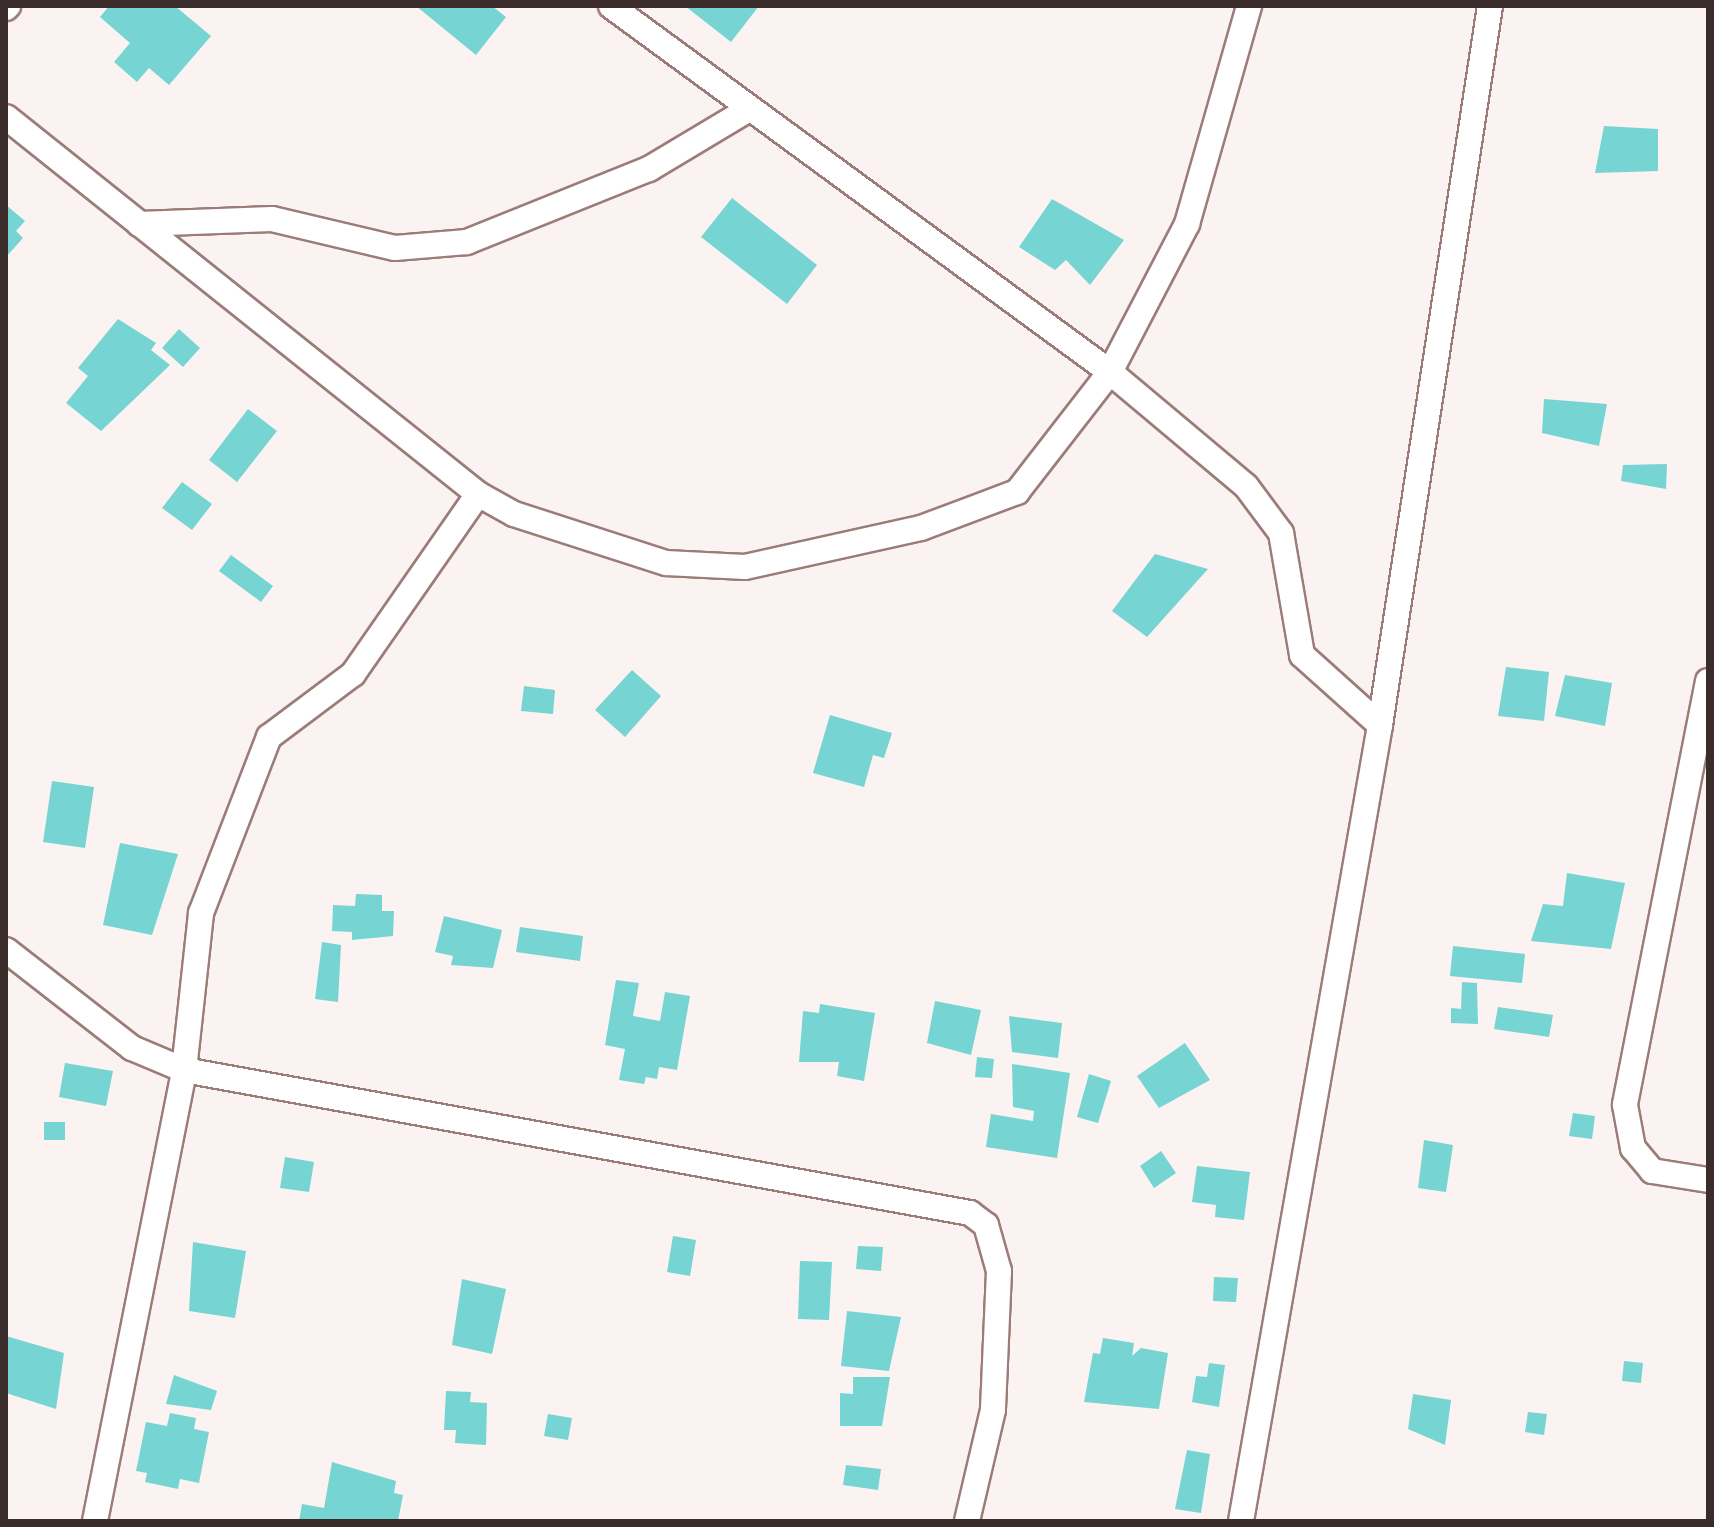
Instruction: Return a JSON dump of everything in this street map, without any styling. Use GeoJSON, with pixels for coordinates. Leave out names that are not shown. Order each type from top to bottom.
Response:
{"type":"FeatureCollection","features":[{"type":"Feature","properties":{"kind":"street"},"geometry":{"type":"LineString","coordinates":[[611,6],[746,111],[1110,372],[1246,486],[1281,533],[1302,655],[1380,725]]}},
{"type":"Feature","properties":{"kind":"street"},"geometry":{"type":"LineString","coordinates":[[6,117],[478,494],[514,514],[666,563],[745,567],[921,528],[1017,492],[1110,372],[1187,224],[1249,6]]}},
{"type":"Feature","properties":{"kind":"street"},"geometry":{"type":"LineString","coordinates":[[1241,1521],[1380,725],[1490,6]]}},
{"type":"Feature","properties":{"kind":"street"},"geometry":{"type":"LineString","coordinates":[[139,224],[272,219],[395,248],[467,242],[649,169],[746,111]]}},
{"type":"Feature","properties":{"kind":"street"},"geometry":{"type":"LineString","coordinates":[[95,1521],[184,1070],[201,913],[269,737],[353,674],[478,494]]}},
{"type":"Feature","properties":{"kind":"street"},"geometry":{"type":"LineString","coordinates":[[1708,681],[1625,1105],[1633,1148],[1652,1171],[1708,1180]]}},
{"type":"Feature","properties":{"kind":"street"},"geometry":{"type":"LineString","coordinates":[[6,950],[132,1048],[184,1070],[970,1213],[986,1225],[999,1271],[993,1410],[967,1521]]}},
{"type":"Feature","properties":{"kind":"building"},"geometry":{"type":"Polygon","coordinates":[[[109,6],[175,6],[211,36],[169,85],[149,68],[137,82],[114,62],[130,43],[100,17],[109,6]]]}},
{"type":"Feature","properties":{"kind":"building"},"geometry":{"type":"Polygon","coordinates":[[[416,6],[492,6],[506,17],[476,55],[416,6]]]}},
{"type":"Feature","properties":{"kind":"building"},"geometry":{"type":"Polygon","coordinates":[[[685,6],[759,6],[731,42],[685,6]]]}},
{"type":"Feature","properties":{"kind":"building"},"geometry":{"type":"Polygon","coordinates":[[[1604,126],[1658,129],[1658,171],[1595,173],[1604,126]]]}},
{"type":"Feature","properties":{"kind":"building"},"geometry":{"type":"Polygon","coordinates":[[[732,198],[817,265],[787,304],[701,237],[732,198]]]}},
{"type":"Feature","properties":{"kind":"building"},"geometry":{"type":"Polygon","coordinates":[[[1052,199],[1124,240],[1090,285],[1066,260],[1055,270],[1019,247],[1052,199]]]}},
{"type":"Feature","properties":{"kind":"building"},"geometry":{"type":"Polygon","coordinates":[[[6,205],[25,221],[16,231],[23,238],[6,257],[6,205]]]}},
{"type":"Feature","properties":{"kind":"building"},"geometry":{"type":"Polygon","coordinates":[[[118,319],[156,343],[151,350],[170,365],[101,431],[66,403],[88,376],[78,368],[118,319]]]}},
{"type":"Feature","properties":{"kind":"building"},"geometry":{"type":"Polygon","coordinates":[[[179,329],[200,348],[183,367],[162,348],[179,329]]]}},
{"type":"Feature","properties":{"kind":"building"},"geometry":{"type":"Polygon","coordinates":[[[1544,399],[1607,404],[1599,446],[1542,433],[1544,399]]]}},
{"type":"Feature","properties":{"kind":"building"},"geometry":{"type":"Polygon","coordinates":[[[248,409],[277,431],[237,482],[209,460],[248,409]]]}},
{"type":"Feature","properties":{"kind":"building"},"geometry":{"type":"Polygon","coordinates":[[[1667,464],[1666,489],[1621,481],[1623,465],[1667,464]]]}},
{"type":"Feature","properties":{"kind":"building"},"geometry":{"type":"Polygon","coordinates":[[[182,482],[212,504],[192,530],[162,508],[182,482]]]}},
{"type":"Feature","properties":{"kind":"building"},"geometry":{"type":"Polygon","coordinates":[[[1155,554],[1208,569],[1147,637],[1112,611],[1155,554]]]}},
{"type":"Feature","properties":{"kind":"building"},"geometry":{"type":"Polygon","coordinates":[[[231,555],[273,586],[261,602],[219,571],[231,555]]]}},
{"type":"Feature","properties":{"kind":"building"},"geometry":{"type":"Polygon","coordinates":[[[1506,667],[1549,672],[1544,721],[1498,716],[1506,667]]]}},
{"type":"Feature","properties":{"kind":"building"},"geometry":{"type":"Polygon","coordinates":[[[632,670],[661,696],[625,737],[595,710],[632,670]]]}},
{"type":"Feature","properties":{"kind":"building"},"geometry":{"type":"Polygon","coordinates":[[[1565,675],[1612,683],[1605,726],[1555,716],[1565,675]]]}},
{"type":"Feature","properties":{"kind":"building"},"geometry":{"type":"Polygon","coordinates":[[[524,686],[555,690],[553,714],[521,711],[524,686]]]}},
{"type":"Feature","properties":{"kind":"building"},"geometry":{"type":"Polygon","coordinates":[[[830,715],[892,733],[884,758],[873,755],[864,787],[813,773],[830,715]]]}},
{"type":"Feature","properties":{"kind":"building"},"geometry":{"type":"Polygon","coordinates":[[[52,781],[94,787],[85,848],[43,842],[52,781]]]}},
{"type":"Feature","properties":{"kind":"building"},"geometry":{"type":"Polygon","coordinates":[[[120,843],[178,854],[152,935],[103,925],[120,843]]]}},
{"type":"Feature","properties":{"kind":"building"},"geometry":{"type":"Polygon","coordinates":[[[1567,873],[1625,883],[1611,949],[1531,941],[1543,904],[1563,906],[1567,873]]]}},
{"type":"Feature","properties":{"kind":"building"},"geometry":{"type":"Polygon","coordinates":[[[356,894],[382,895],[382,911],[394,911],[393,936],[352,940],[352,932],[332,931],[333,905],[355,906],[356,894]]]}},
{"type":"Feature","properties":{"kind":"building"},"geometry":{"type":"Polygon","coordinates":[[[444,916],[502,930],[493,968],[451,965],[453,956],[435,952],[444,916]]]}},
{"type":"Feature","properties":{"kind":"building"},"geometry":{"type":"Polygon","coordinates":[[[520,927],[583,936],[580,961],[516,952],[520,927]]]}},
{"type":"Feature","properties":{"kind":"building"},"geometry":{"type":"Polygon","coordinates":[[[322,942],[341,945],[338,1002],[315,999],[322,942]]]}},
{"type":"Feature","properties":{"kind":"building"},"geometry":{"type":"Polygon","coordinates":[[[1453,946],[1525,954],[1522,983],[1450,976],[1453,946]]]}},
{"type":"Feature","properties":{"kind":"building"},"geometry":{"type":"Polygon","coordinates":[[[616,980],[639,983],[633,1016],[660,1021],[665,992],[690,996],[677,1070],[659,1067],[657,1079],[646,1077],[644,1084],[619,1080],[625,1049],[605,1045],[616,980]]]}},
{"type":"Feature","properties":{"kind":"building"},"geometry":{"type":"Polygon","coordinates":[[[1462,982],[1477,983],[1478,1024],[1451,1023],[1451,1008],[1461,1009],[1462,982]]]}},
{"type":"Feature","properties":{"kind":"building"},"geometry":{"type":"Polygon","coordinates":[[[935,1001],[981,1010],[971,1055],[927,1043],[935,1001]]]}},
{"type":"Feature","properties":{"kind":"building"},"geometry":{"type":"Polygon","coordinates":[[[820,1004],[875,1013],[864,1081],[837,1076],[839,1062],[799,1062],[803,1011],[819,1013],[820,1004]]]}},
{"type":"Feature","properties":{"kind":"building"},"geometry":{"type":"Polygon","coordinates":[[[1498,1007],[1553,1015],[1549,1037],[1494,1029],[1498,1007]]]}},
{"type":"Feature","properties":{"kind":"building"},"geometry":{"type":"Polygon","coordinates":[[[1009,1016],[1062,1023],[1058,1058],[1012,1052],[1009,1016]]]}},
{"type":"Feature","properties":{"kind":"building"},"geometry":{"type":"Polygon","coordinates":[[[1185,1043],[1210,1080],[1159,1108],[1137,1076],[1185,1043]]]}},
{"type":"Feature","properties":{"kind":"building"},"geometry":{"type":"Polygon","coordinates":[[[977,1057],[994,1059],[992,1078],[975,1077],[977,1057]]]}},
{"type":"Feature","properties":{"kind":"building"},"geometry":{"type":"Polygon","coordinates":[[[65,1063],[113,1071],[106,1106],[59,1097],[65,1063]]]}},
{"type":"Feature","properties":{"kind":"building"},"geometry":{"type":"Polygon","coordinates":[[[1012,1064],[1070,1073],[1057,1158],[986,1147],[991,1114],[1033,1121],[1034,1111],[1013,1107],[1012,1064]]]}},
{"type":"Feature","properties":{"kind":"building"},"geometry":{"type":"Polygon","coordinates":[[[1089,1074],[1111,1081],[1098,1123],[1077,1117],[1089,1074]]]}},
{"type":"Feature","properties":{"kind":"building"},"geometry":{"type":"Polygon","coordinates":[[[1573,1113],[1595,1116],[1592,1139],[1569,1136],[1573,1113]]]}},
{"type":"Feature","properties":{"kind":"building"},"geometry":{"type":"Polygon","coordinates":[[[44,1122],[65,1122],[65,1140],[44,1140],[44,1122]]]}},
{"type":"Feature","properties":{"kind":"building"},"geometry":{"type":"Polygon","coordinates":[[[1424,1140],[1453,1145],[1446,1192],[1418,1188],[1424,1140]]]}},
{"type":"Feature","properties":{"kind":"building"},"geometry":{"type":"Polygon","coordinates":[[[1161,1151],[1176,1173],[1154,1188],[1140,1166],[1161,1151]]]}},
{"type":"Feature","properties":{"kind":"building"},"geometry":{"type":"Polygon","coordinates":[[[285,1157],[314,1162],[309,1192],[280,1188],[285,1157]]]}},
{"type":"Feature","properties":{"kind":"building"},"geometry":{"type":"Polygon","coordinates":[[[1197,1166],[1250,1172],[1244,1220],[1215,1217],[1216,1205],[1192,1202],[1197,1166]]]}},
{"type":"Feature","properties":{"kind":"building"},"geometry":{"type":"Polygon","coordinates":[[[673,1236],[696,1240],[690,1276],[667,1272],[673,1236]]]}},
{"type":"Feature","properties":{"kind":"building"},"geometry":{"type":"Polygon","coordinates":[[[193,1242],[246,1251],[235,1318],[189,1311],[193,1242]]]}},
{"type":"Feature","properties":{"kind":"building"},"geometry":{"type":"Polygon","coordinates":[[[858,1246],[883,1247],[881,1271],[856,1269],[858,1246]]]}},
{"type":"Feature","properties":{"kind":"building"},"geometry":{"type":"Polygon","coordinates":[[[800,1261],[832,1262],[829,1320],[798,1319],[800,1261]]]}},
{"type":"Feature","properties":{"kind":"building"},"geometry":{"type":"Polygon","coordinates":[[[1214,1277],[1238,1278],[1236,1302],[1213,1301],[1214,1277]]]}},
{"type":"Feature","properties":{"kind":"building"},"geometry":{"type":"Polygon","coordinates":[[[462,1279],[506,1289],[492,1354],[452,1345],[462,1279]]]}},
{"type":"Feature","properties":{"kind":"building"},"geometry":{"type":"Polygon","coordinates":[[[847,1311],[901,1317],[889,1371],[841,1366],[847,1311]]]}},
{"type":"Feature","properties":{"kind":"building"},"geometry":{"type":"Polygon","coordinates":[[[6,1336],[64,1353],[56,1409],[6,1393],[6,1336]]]}},
{"type":"Feature","properties":{"kind":"building"},"geometry":{"type":"Polygon","coordinates":[[[1103,1338],[1134,1343],[1132,1356],[1141,1348],[1168,1353],[1159,1409],[1084,1402],[1093,1353],[1100,1354],[1103,1338]]]}},
{"type":"Feature","properties":{"kind":"building"},"geometry":{"type":"Polygon","coordinates":[[[1624,1361],[1643,1363],[1641,1383],[1622,1381],[1624,1361]]]}},
{"type":"Feature","properties":{"kind":"building"},"geometry":{"type":"Polygon","coordinates":[[[1209,1363],[1225,1365],[1219,1407],[1192,1402],[1196,1376],[1207,1377],[1209,1363]]]}},
{"type":"Feature","properties":{"kind":"building"},"geometry":{"type":"Polygon","coordinates":[[[174,1375],[217,1391],[211,1410],[166,1404],[174,1375]]]}},
{"type":"Feature","properties":{"kind":"building"},"geometry":{"type":"Polygon","coordinates":[[[853,1377],[890,1377],[882,1426],[840,1426],[840,1393],[853,1394],[853,1377]]]}},
{"type":"Feature","properties":{"kind":"building"},"geometry":{"type":"Polygon","coordinates":[[[446,1391],[471,1392],[470,1402],[487,1403],[486,1445],[455,1443],[456,1430],[444,1430],[446,1391]]]}},
{"type":"Feature","properties":{"kind":"building"},"geometry":{"type":"Polygon","coordinates":[[[1413,1394],[1451,1400],[1445,1445],[1408,1429],[1413,1394]]]}},
{"type":"Feature","properties":{"kind":"building"},"geometry":{"type":"Polygon","coordinates":[[[1528,1412],[1547,1414],[1544,1435],[1525,1432],[1528,1412]]]}},
{"type":"Feature","properties":{"kind":"building"},"geometry":{"type":"Polygon","coordinates":[[[170,1413],[196,1418],[194,1429],[209,1432],[199,1483],[180,1479],[178,1489],[145,1482],[147,1473],[136,1471],[146,1422],[167,1426],[170,1413]]]}},
{"type":"Feature","properties":{"kind":"building"},"geometry":{"type":"Polygon","coordinates":[[[548,1414],[572,1418],[568,1440],[544,1436],[548,1414]]]}},
{"type":"Feature","properties":{"kind":"building"},"geometry":{"type":"Polygon","coordinates":[[[1187,1450],[1210,1454],[1201,1513],[1175,1509],[1187,1450]]]}},
{"type":"Feature","properties":{"kind":"building"},"geometry":{"type":"Polygon","coordinates":[[[332,1462],[396,1481],[394,1493],[403,1495],[398,1521],[299,1521],[302,1504],[324,1508],[332,1462]]]}},
{"type":"Feature","properties":{"kind":"building"},"geometry":{"type":"Polygon","coordinates":[[[846,1465],[881,1469],[878,1490],[843,1485],[846,1465]]]}}]}
